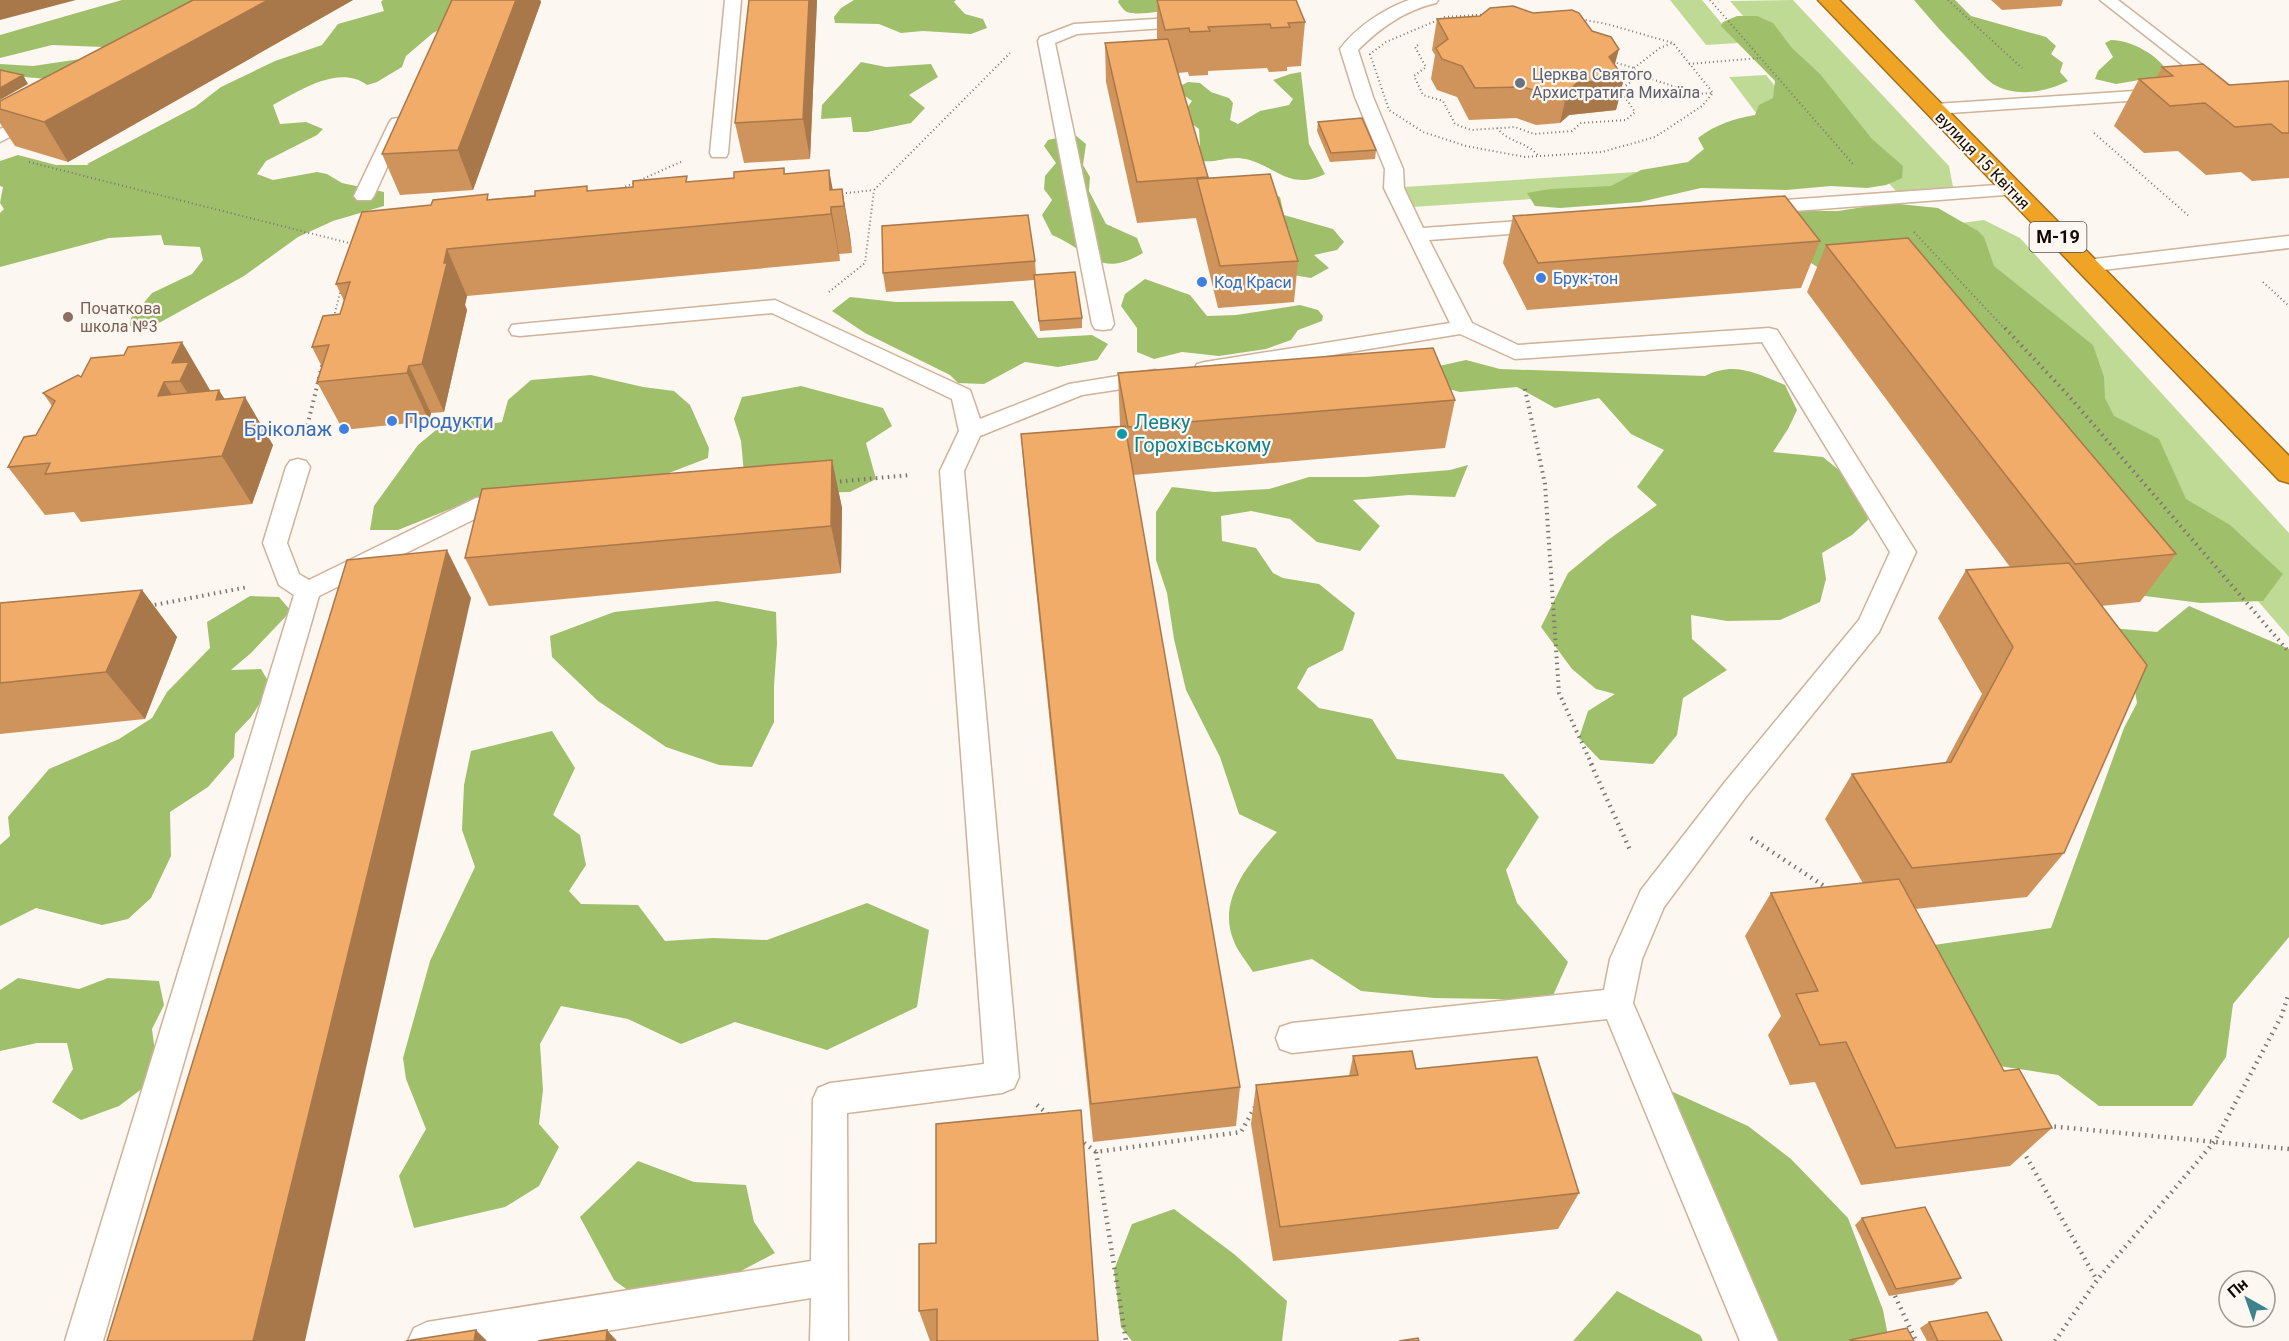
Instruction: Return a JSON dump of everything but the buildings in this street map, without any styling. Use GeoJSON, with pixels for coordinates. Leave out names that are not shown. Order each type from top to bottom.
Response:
{"type":"FeatureCollection","features":[{"type":"Feature","properties":{"kind":"highway","name":"вулиця 15 Квітня"},"geometry":{"type":"LineString","coordinates":[[1828,0],[2289,473]]}},
{"type":"Feature","properties":{"kind":"lane"},"geometry":{"type":"LineString","coordinates":[[719,149],[733,0]]}},
{"type":"Feature","properties":{"kind":"lane"},"geometry":{"type":"LineString","coordinates":[[1103,324],[1046,41],[1074,29],[1231,19],[1223,0]]}},
{"type":"Feature","properties":{"kind":"lane"},"geometry":{"type":"LineString","coordinates":[[1430,0],[1415,2],[1365,33],[1349,49],[1364,97],[1394,168],[1394,188],[1463,327]]}},
{"type":"Feature","properties":{"kind":"lane"},"geometry":{"type":"LineString","coordinates":[[2108,0],[2230,89],[2201,91]]}},
{"type":"Feature","properties":{"kind":"lane"},"geometry":{"type":"LineString","coordinates":[[1935,109],[2177,93]]}},
{"type":"Feature","properties":{"kind":"lane"},"geometry":{"type":"LineString","coordinates":[[0,136],[53,107]]}},
{"type":"Feature","properties":{"kind":"lane"},"geometry":{"type":"LineString","coordinates":[[364,196],[405,109]]}},
{"type":"Feature","properties":{"kind":"lane"},"geometry":{"type":"LineString","coordinates":[[1727,210],[2011,190]]}},
{"type":"Feature","properties":{"kind":"lane"},"geometry":{"type":"LineString","coordinates":[[1416,236],[1572,223]]}},
{"type":"Feature","properties":{"kind":"lane"},"geometry":{"type":"LineString","coordinates":[[2086,266],[2289,242]]}},
{"type":"Feature","properties":{"kind":"lane"},"geometry":{"type":"LineString","coordinates":[[520,330],[775,306],[962,395],[971,431],[952,471],[1002,1077],[830,1099],[830,1341]]}},
{"type":"Feature","properties":{"kind":"lane"},"geometry":{"type":"LineString","coordinates":[[971,431],[1077,389],[1463,327],[1515,352],[1769,336],[1903,552],[1870,625],[1716,815],[1652,899],[1626,959],[1617,1003],[1759,1341]]}},
{"type":"Feature","properties":{"kind":"lane"},"geometry":{"type":"LineString","coordinates":[[84,1341],[298,585],[275,543],[298,467]]}},
{"type":"Feature","properties":{"kind":"lane"},"geometry":{"type":"LineString","coordinates":[[298,585],[485,504],[543,501]]}},
{"type":"Feature","properties":{"kind":"lane"},"geometry":{"type":"LineString","coordinates":[[1292,1038],[1617,1003]]}},
{"type":"Feature","properties":{"kind":"lane"},"geometry":{"type":"LineString","coordinates":[[427,1341],[829,1277]]}},
{"type":"Feature","properties":{"kind":"path"},"geometry":{"type":"LineString","coordinates":[[1710,0],[1882,198],[2068,395],[2289,652]]}},
{"type":"Feature","properties":{"kind":"path"},"geometry":{"type":"LineString","coordinates":[[1948,0],[2289,306]]}},
{"type":"Feature","properties":{"kind":"path"},"geometry":{"type":"LineString","coordinates":[[1510,13],[1575,18],[1607,24],[1673,43],[1713,93],[1702,106],[1656,137],[1602,152],[1525,157],[1466,146],[1423,132],[1389,110],[1370,54],[1386,42],[1445,17],[1510,13]]}},
{"type":"Feature","properties":{"kind":"path"},"geometry":{"type":"LineString","coordinates":[[798,317],[866,263],[874,190],[1012,51],[1046,41]]}},
{"type":"Feature","properties":{"kind":"path"},"geometry":{"type":"LineString","coordinates":[[1424,41],[1415,47],[1426,68],[1414,76],[1423,95],[1443,101],[1455,124],[1471,130],[1515,127],[1534,134],[1572,131],[1581,123],[1626,120],[1635,112],[1620,90],[1640,75]]}},
{"type":"Feature","properties":{"kind":"path"},"geometry":{"type":"LineString","coordinates":[[1634,68],[1660,48],[1673,43]]}},
{"type":"Feature","properties":{"kind":"path"},"geometry":{"type":"LineString","coordinates":[[1689,64],[1760,58]]}},
{"type":"Feature","properties":{"kind":"path"},"geometry":{"type":"LineString","coordinates":[[1607,61],[1634,68],[1640,75],[1696,94],[1713,93]]}},
{"type":"Feature","properties":{"kind":"path"},"geometry":{"type":"LineString","coordinates":[[1497,128],[1502,137],[1532,148],[1538,156]]}},
{"type":"Feature","properties":{"kind":"path"},"geometry":{"type":"LineString","coordinates":[[610,193],[719,149]]}},
{"type":"Feature","properties":{"kind":"path"},"geometry":{"type":"LineString","coordinates":[[29,162],[352,244],[363,243]]}},
{"type":"Feature","properties":{"kind":"path"},"geometry":{"type":"LineString","coordinates":[[827,195],[874,190]]}},
{"type":"Feature","properties":{"kind":"path"},"geometry":{"type":"LineString","coordinates":[[352,244],[364,196]]}},
{"type":"Feature","properties":{"kind":"path"},"geometry":{"type":"LineString","coordinates":[[333,322],[341,289]]}},
{"type":"Feature","properties":{"kind":"path"},"geometry":{"type":"LineString","coordinates":[[1515,352],[1533,419],[1545,484],[1559,693],[1652,899]]}},
{"type":"Feature","properties":{"kind":"path"},"geometry":{"type":"LineString","coordinates":[[298,467],[325,356]]}},
{"type":"Feature","properties":{"kind":"path"},"geometry":{"type":"LineString","coordinates":[[832,483],[952,471]]}},
{"type":"Feature","properties":{"kind":"path"},"geometry":{"type":"LineString","coordinates":[[148,606],[298,585]]}},
{"type":"Feature","properties":{"kind":"path"},"geometry":{"type":"LineString","coordinates":[[1716,815],[1831,891]]}},
{"type":"Feature","properties":{"kind":"path"},"geometry":{"type":"LineString","coordinates":[[2055,1341],[2097,1280],[2216,1141],[2281,1017],[2289,993]]}},
{"type":"Feature","properties":{"kind":"path"},"geometry":{"type":"LineString","coordinates":[[1096,1152],[1241,1132],[1292,1038]]}},
{"type":"Feature","properties":{"kind":"path"},"geometry":{"type":"LineString","coordinates":[[1002,1077],[1058,1122]]}},
{"type":"Feature","properties":{"kind":"path"},"geometry":{"type":"LineString","coordinates":[[2042,1125],[2289,1149]]}},
{"type":"Feature","properties":{"kind":"path"},"geometry":{"type":"LineString","coordinates":[[1077,1137],[1096,1152],[1126,1341]]}},
{"type":"Feature","properties":{"kind":"path"},"geometry":{"type":"LineString","coordinates":[[2018,1142],[2097,1280]]}},
{"type":"Feature","properties":{"kind":"path"},"geometry":{"type":"LineString","coordinates":[[1895,1296],[1916,1341]]}},
{"type":"Feature","properties":{"kind":"green space"},"geometry":{"type":"Polygon","coordinates":[[[122,0],[226,0],[103,47],[52,45],[0,58],[0,35],[122,0]]]}},
{"type":"Feature","properties":{"kind":"green space"},"geometry":{"type":"Polygon","coordinates":[[[383,0],[519,0],[459,20],[433,33],[406,56],[402,67],[377,82],[367,85],[356,79],[332,78],[307,87],[273,105],[280,124],[306,122],[323,129],[317,135],[266,161],[257,174],[273,180],[317,172],[327,174],[342,183],[384,192],[384,206],[333,221],[298,237],[244,276],[159,323],[130,326],[131,318],[152,293],[192,274],[203,260],[200,247],[164,245],[161,235],[109,238],[0,267],[0,213],[4,209],[0,203],[3,187],[0,186],[0,161],[18,155],[56,165],[89,165],[87,164],[195,107],[221,87],[275,61],[322,45],[338,24],[384,11],[381,2],[383,0]]]}},
{"type":"Feature","properties":{"kind":"green space"},"geometry":{"type":"Polygon","coordinates":[[[854,0],[956,0],[954,2],[965,14],[983,19],[987,28],[971,34],[923,31],[901,33],[879,24],[835,23],[834,17],[841,8],[854,0]]]}},
{"type":"Feature","properties":{"kind":"green space"},"geometry":{"type":"Polygon","coordinates":[[[1119,0],[1212,0],[1157,12],[1135,13],[1124,10],[1119,0]]]}},
{"type":"Feature","properties":{"kind":"green space"},"geometry":{"type":"Polygon","coordinates":[[[1670,0],[1702,0],[1738,43],[1706,45],[1670,0]]]}},
{"type":"Feature","properties":{"kind":"green space"},"geometry":{"type":"Polygon","coordinates":[[[1793,0],[1949,166],[1953,187],[1937,195],[1901,197],[1730,1],[1793,0]]]}},
{"type":"Feature","properties":{"kind":"green space"},"geometry":{"type":"Polygon","coordinates":[[[1914,0],[1955,0],[1971,16],[2046,37],[2056,46],[2051,54],[2063,63],[2060,72],[2068,81],[2031,92],[2011,91],[1993,84],[1914,0]]]}},
{"type":"Feature","properties":{"kind":"green space"},"geometry":{"type":"Polygon","coordinates":[[[1737,16],[1757,16],[1773,23],[1792,48],[1820,74],[1872,139],[1903,166],[1902,178],[1886,185],[1867,188],[1831,186],[1786,190],[1701,188],[1640,202],[1560,208],[1535,206],[1527,193],[1551,189],[1611,186],[1641,170],[1688,162],[1704,149],[1698,138],[1705,133],[1725,123],[1755,115],[1759,105],[1773,98],[1775,81],[1721,26],[1723,22],[1737,16]]]}},
{"type":"Feature","properties":{"kind":"green space"},"geometry":{"type":"Polygon","coordinates":[[[2111,40],[2144,50],[2165,68],[2169,75],[2116,84],[2095,79],[2098,71],[2113,57],[2105,43],[2111,40]]]}},
{"type":"Feature","properties":{"kind":"green space"},"geometry":{"type":"Polygon","coordinates":[[[101,56],[48,79],[0,75],[0,64],[33,66],[101,56]]]}},
{"type":"Feature","properties":{"kind":"green space"},"geometry":{"type":"Polygon","coordinates":[[[861,62],[886,67],[931,64],[938,77],[909,95],[925,108],[911,123],[867,132],[853,132],[851,117],[821,119],[822,105],[861,62]]]}},
{"type":"Feature","properties":{"kind":"green space"},"geometry":{"type":"Polygon","coordinates":[[[1301,72],[1309,144],[1325,174],[1301,180],[1280,174],[1251,160],[1233,158],[1204,161],[1193,158],[1200,146],[1199,129],[1181,116],[1192,101],[1178,91],[1180,86],[1188,82],[1200,83],[1211,92],[1229,98],[1233,103],[1230,120],[1238,124],[1260,111],[1289,105],[1293,99],[1273,80],[1301,72]]]}},
{"type":"Feature","properties":{"kind":"green space"},"geometry":{"type":"Polygon","coordinates":[[[1766,75],[1850,178],[1412,207],[1404,187],[1793,162],[1729,77],[1766,75]]]}},
{"type":"Feature","properties":{"kind":"green space"},"geometry":{"type":"Polygon","coordinates":[[[1074,134],[1086,144],[1083,165],[1090,177],[1089,191],[1106,224],[1137,238],[1143,253],[1115,264],[1105,263],[1052,235],[1042,215],[1052,200],[1044,189],[1045,176],[1056,163],[1044,146],[1048,140],[1074,134]]]}},
{"type":"Feature","properties":{"kind":"green space"},"geometry":{"type":"Polygon","coordinates":[[[1258,189],[1280,197],[1284,215],[1333,229],[1344,242],[1337,250],[1314,255],[1329,268],[1311,278],[1287,274],[1289,230],[1258,189]]]}},
{"type":"Feature","properties":{"kind":"green space"},"geometry":{"type":"Polygon","coordinates":[[[1889,203],[1938,208],[1978,231],[1984,237],[1994,266],[2093,345],[2104,377],[2105,398],[2114,416],[2159,439],[2186,499],[2230,525],[2283,574],[2263,601],[2201,603],[2145,596],[2128,584],[1825,272],[1794,252],[1799,211],[1838,211],[1889,203]]]}},
{"type":"Feature","properties":{"kind":"green space"},"geometry":{"type":"Polygon","coordinates":[[[1984,220],[2020,238],[2289,533],[2289,637],[2106,426],[1938,226],[1984,220]]]}},
{"type":"Feature","properties":{"kind":"green space"},"geometry":{"type":"Polygon","coordinates":[[[1145,279],[1190,295],[1207,316],[1236,315],[1300,305],[1318,310],[1323,316],[1322,321],[1298,330],[1291,340],[1266,349],[1219,356],[1182,352],[1154,359],[1137,352],[1137,328],[1121,306],[1125,294],[1145,279]]]}},
{"type":"Feature","properties":{"kind":"green space"},"geometry":{"type":"Polygon","coordinates":[[[850,297],[896,302],[1013,301],[1038,338],[1092,335],[1108,344],[1097,360],[1058,367],[1025,362],[984,384],[958,383],[950,375],[865,333],[832,311],[850,297]]]}},
{"type":"Feature","properties":{"kind":"green space"},"geometry":{"type":"Polygon","coordinates":[[[1466,360],[1500,369],[1705,376],[1726,369],[1755,373],[1785,385],[1797,410],[1773,452],[1823,457],[1861,488],[1868,520],[1852,535],[1822,553],[1826,579],[1820,602],[1780,620],[1727,621],[1691,615],[1692,639],[1727,670],[1683,698],[1677,735],[1653,764],[1600,760],[1579,738],[1588,711],[1615,694],[1596,689],[1572,669],[1541,627],[1568,573],[1608,540],[1657,505],[1637,487],[1664,450],[1631,434],[1599,398],[1555,408],[1517,387],[1460,392],[1430,384],[1412,372],[1466,360]]]}},
{"type":"Feature","properties":{"kind":"green space"},"geometry":{"type":"Polygon","coordinates":[[[591,375],[643,387],[674,391],[690,405],[709,448],[708,458],[661,476],[493,492],[398,530],[370,530],[374,506],[418,445],[436,430],[464,418],[484,425],[502,422],[508,400],[531,380],[591,375]]]}},
{"type":"Feature","properties":{"kind":"green space"},"geometry":{"type":"Polygon","coordinates":[[[801,386],[883,408],[892,426],[866,443],[876,479],[850,492],[802,493],[744,473],[741,441],[734,419],[742,397],[801,386]]]}},
{"type":"Feature","properties":{"kind":"green space"},"geometry":{"type":"Polygon","coordinates":[[[1468,465],[1455,497],[1409,495],[1353,500],[1380,526],[1360,551],[1317,542],[1290,519],[1251,511],[1221,516],[1222,541],[1256,548],[1273,573],[1283,578],[1319,584],[1355,613],[1343,650],[1308,668],[1297,688],[1319,708],[1372,719],[1397,759],[1503,774],[1539,817],[1506,870],[1517,903],[1568,962],[1551,1000],[1434,998],[1361,991],[1312,959],[1253,972],[1233,939],[1229,924],[1230,909],[1233,895],[1248,867],[1277,832],[1239,814],[1220,757],[1186,690],[1174,639],[1167,593],[1156,560],[1156,512],[1172,487],[1214,492],[1269,489],[1309,477],[1366,477],[1450,470],[1468,465]]]}},
{"type":"Feature","properties":{"kind":"green space"},"geometry":{"type":"Polygon","coordinates":[[[250,596],[279,597],[291,611],[251,653],[231,670],[261,669],[271,686],[251,717],[235,734],[234,757],[208,787],[170,812],[171,856],[151,898],[128,919],[102,925],[36,908],[0,926],[0,845],[10,836],[8,817],[49,769],[119,739],[152,718],[167,692],[210,648],[207,622],[250,596]]]}},
{"type":"Feature","properties":{"kind":"green space"},"geometry":{"type":"Polygon","coordinates":[[[717,601],[776,612],[774,722],[752,767],[719,765],[666,747],[598,701],[552,657],[550,636],[614,612],[717,601]]]}},
{"type":"Feature","properties":{"kind":"green space"},"geometry":{"type":"Polygon","coordinates":[[[2189,606],[2289,649],[2289,937],[2233,1004],[2226,1057],[2192,1106],[2099,1106],[2058,1075],[1986,1064],[1920,947],[2051,928],[2124,728],[2137,703],[2131,667],[2111,628],[2157,632],[2189,606]]]}},
{"type":"Feature","properties":{"kind":"green space"},"geometry":{"type":"Polygon","coordinates":[[[552,731],[575,768],[553,815],[580,835],[586,865],[569,891],[581,904],[638,905],[665,941],[713,938],[767,940],[867,903],[929,930],[917,1007],[827,1050],[735,1022],[681,1044],[628,1019],[561,1006],[540,1044],[543,1090],[539,1124],[559,1147],[539,1186],[505,1207],[414,1228],[399,1176],[426,1129],[406,1079],[403,1058],[430,961],[475,867],[462,830],[464,785],[471,751],[552,731]]]}},
{"type":"Feature","properties":{"kind":"green space"},"geometry":{"type":"Polygon","coordinates":[[[18,978],[79,989],[108,978],[159,981],[164,1005],[152,1029],[156,1060],[147,1085],[119,1106],[81,1120],[52,1102],[73,1069],[67,1043],[37,1043],[0,1051],[0,990],[18,978]]]}},
{"type":"Feature","properties":{"kind":"green space"},"geometry":{"type":"Polygon","coordinates":[[[1662,1087],[1748,1126],[1791,1159],[1848,1218],[1883,1310],[1889,1341],[1745,1341],[1662,1087]]]}},
{"type":"Feature","properties":{"kind":"green space"},"geometry":{"type":"Polygon","coordinates":[[[638,1161],[694,1182],[746,1185],[754,1222],[775,1253],[660,1314],[614,1280],[580,1217],[638,1161]]]}},
{"type":"Feature","properties":{"kind":"green space"},"geometry":{"type":"Polygon","coordinates":[[[1174,1209],[1234,1254],[1287,1301],[1282,1341],[1132,1341],[1121,1327],[1114,1270],[1132,1224],[1174,1209]]]}},
{"type":"Feature","properties":{"kind":"green space"},"geometry":{"type":"Polygon","coordinates":[[[1617,1291],[1700,1335],[1703,1341],[1573,1341],[1617,1291]]]}},
{"type":"Feature","properties":{"kind":"place","name":"Церква Святого Архистратига Михаїла"},"geometry":{"type":"Point","coordinates":[1520,83]}},
{"type":"Feature","properties":{"kind":"place","name":"Брук-тон"},"geometry":{"type":"Point","coordinates":[1541,278]}},
{"type":"Feature","properties":{"kind":"place","name":"Код Краси"},"geometry":{"type":"Point","coordinates":[1202,282]}},
{"type":"Feature","properties":{"kind":"place","name":"Початкова школа №3"},"geometry":{"type":"Point","coordinates":[68,317]}},
{"type":"Feature","properties":{"kind":"place","name":"Продукти"},"geometry":{"type":"Point","coordinates":[392,421]}},
{"type":"Feature","properties":{"kind":"place","name":"Бріколаж"},"geometry":{"type":"Point","coordinates":[344,429]}},
{"type":"Feature","properties":{"kind":"place","name":"Левку Горохівському"},"geometry":{"type":"Point","coordinates":[1122,434]}}]}
